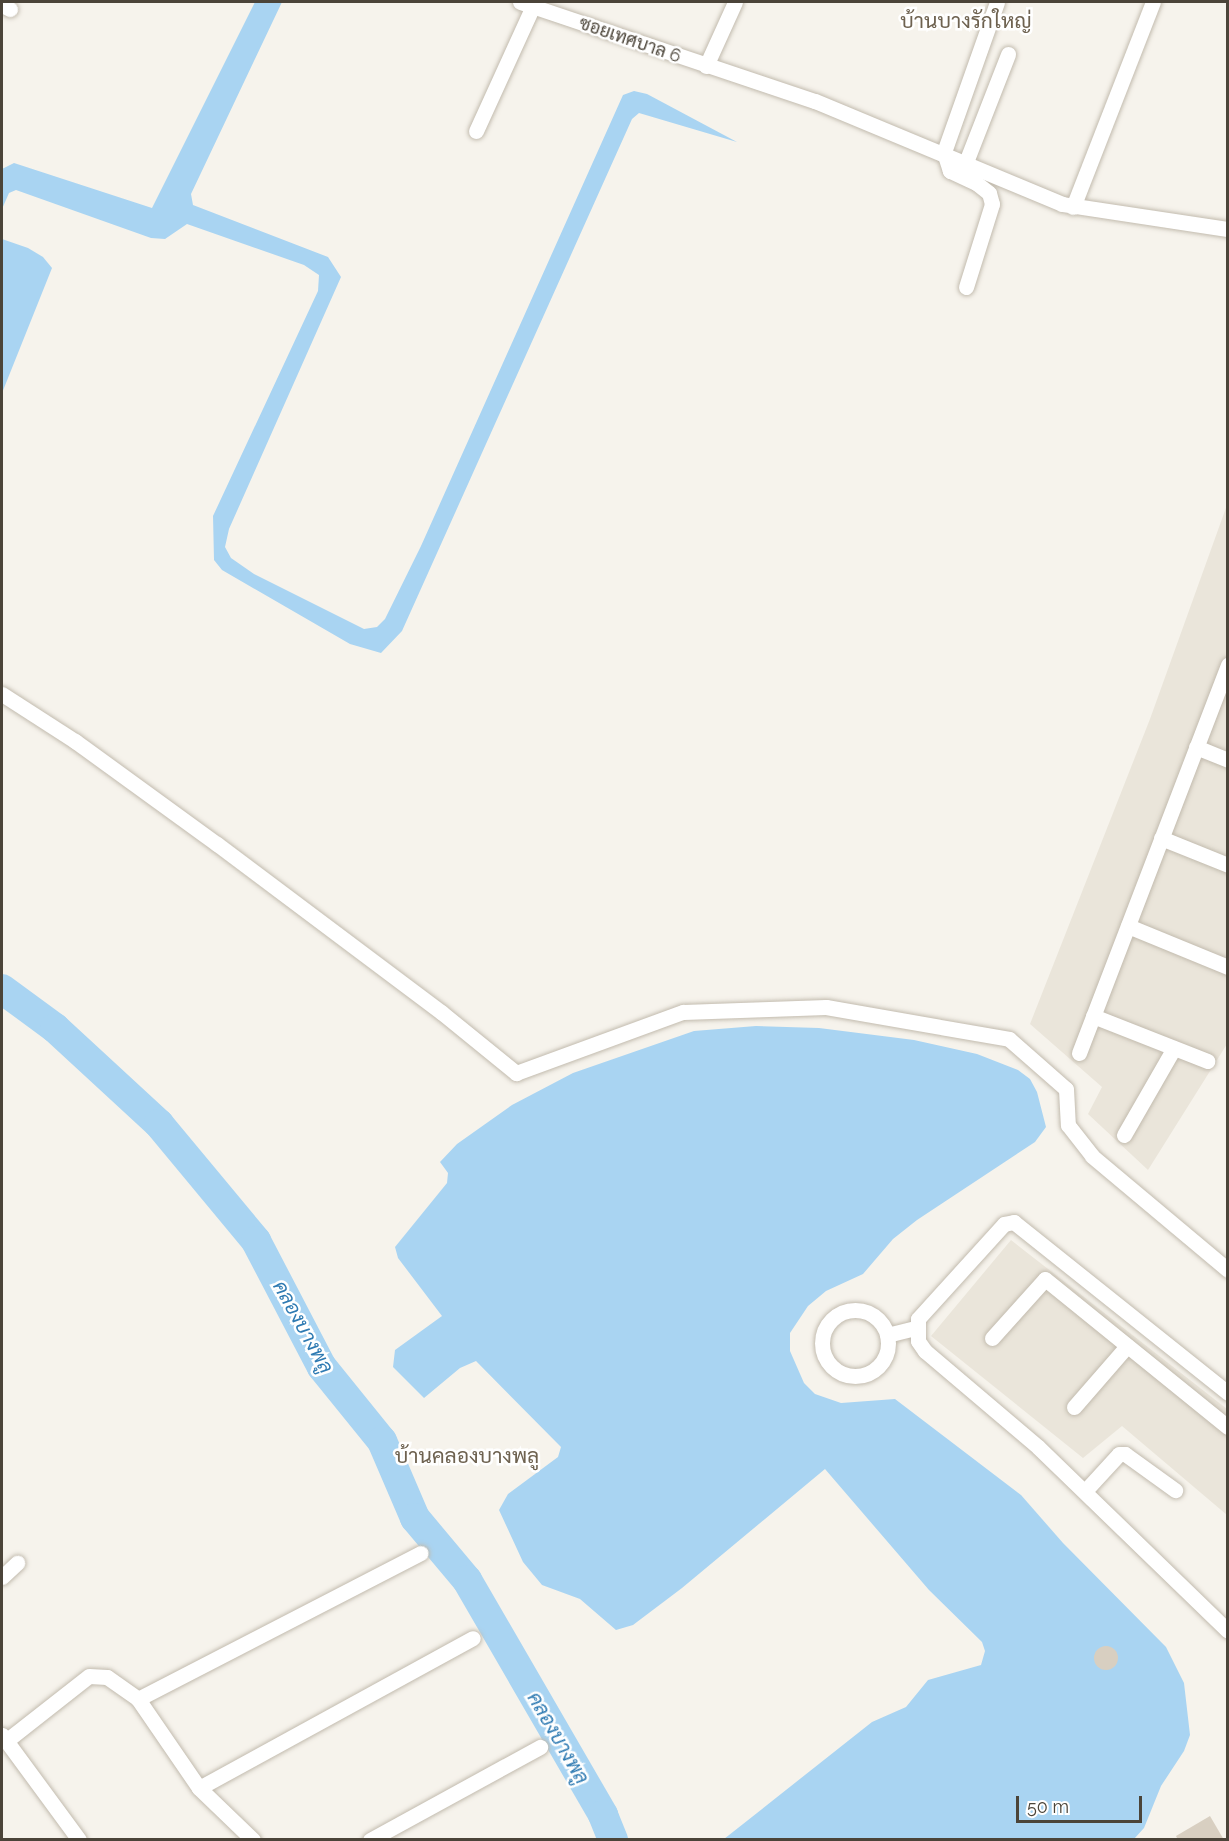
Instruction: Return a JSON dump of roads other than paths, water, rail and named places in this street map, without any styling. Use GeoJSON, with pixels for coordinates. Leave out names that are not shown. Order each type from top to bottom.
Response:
{"type":"FeatureCollection","features":[{"type":"Feature","properties":{"kind":"street"},"geometry":{"type":"LineString","coordinates":[[706,66],[735,2]]}},
{"type":"Feature","properties":{"kind":"street"},"geometry":{"type":"LineString","coordinates":[[966,287],[992,204],[989,193],[976,183],[951,171],[944,152],[997,2]]}},
{"type":"Feature","properties":{"kind":"street"},"geometry":{"type":"LineString","coordinates":[[1072,207],[1153,2]]}},
{"type":"Feature","properties":{"kind":"street"},"geometry":{"type":"LineString","coordinates":[[476,130],[526,4]]}},
{"type":"Feature","properties":{"kind":"street","name":"ซอยเทศบาล 6"},"geometry":{"type":"LineString","coordinates":[[526,4],[815,101],[944,152],[1072,207],[1227,230]]}},
{"type":"Feature","properties":{"kind":"street"},"geometry":{"type":"LineString","coordinates":[[966,162],[1008,54]]}},
{"type":"Feature","properties":{"kind":"street"},"geometry":{"type":"LineString","coordinates":[[1079,1053],[1227,665]]}},
{"type":"Feature","properties":{"kind":"street"},"geometry":{"type":"LineString","coordinates":[[2,694],[75,741],[217,844],[441,1012],[516,1073],[683,1012],[826,1007],[1009,1039],[1066,1089],[1068,1125],[1092,1156],[1227,1270]]}},
{"type":"Feature","properties":{"kind":"street"},"geometry":{"type":"LineString","coordinates":[[1196,747],[1227,760]]}},
{"type":"Feature","properties":{"kind":"street"},"geometry":{"type":"LineString","coordinates":[[1161,838],[1227,865]]}},
{"type":"Feature","properties":{"kind":"street"},"geometry":{"type":"LineString","coordinates":[[1128,926],[1227,967]]}},
{"type":"Feature","properties":{"kind":"street"},"geometry":{"type":"LineString","coordinates":[[1094,1016],[1207,1061]]}},
{"type":"Feature","properties":{"kind":"street"},"geometry":{"type":"LineString","coordinates":[[1124,1135],[1174,1048]]}},
{"type":"Feature","properties":{"kind":"street"},"geometry":{"type":"LineString","coordinates":[[1227,1393],[1014,1222],[1004,1224],[927,1308],[916,1329],[925,1351],[1085,1491],[1227,1631]]}},
{"type":"Feature","properties":{"kind":"street"},"geometry":{"type":"LineString","coordinates":[[992,1338],[1045,1279],[1227,1427]]}},
{"type":"Feature","properties":{"kind":"street"},"geometry":{"type":"LineString","coordinates":[[851,1311],[878,1318],[887,1335],[883,1362],[859,1376],[833,1368],[823,1352],[828,1325],[851,1311]]}},
{"type":"Feature","properties":{"kind":"street"},"geometry":{"type":"LineString","coordinates":[[887,1335],[916,1329]]}},
{"type":"Feature","properties":{"kind":"street"},"geometry":{"type":"LineString","coordinates":[[1074,1407],[1127,1346]]}},
{"type":"Feature","properties":{"kind":"street"},"geometry":{"type":"LineString","coordinates":[[1085,1491],[1119,1454],[1125,1454],[1175,1490]]}},
{"type":"Feature","properties":{"kind":"street"},"geometry":{"type":"LineString","coordinates":[[138,1699],[421,1553]]}},
{"type":"Feature","properties":{"kind":"street"},"geometry":{"type":"LineString","coordinates":[[2,1577],[17,1563]]}},
{"type":"Feature","properties":{"kind":"street"},"geometry":{"type":"LineString","coordinates":[[199,1788],[473,1638]]}},
{"type":"Feature","properties":{"kind":"street"},"geometry":{"type":"LineString","coordinates":[[79,1839],[4,1738],[89,1676],[107,1677],[138,1699],[199,1788],[253,1839]]}},
{"type":"Feature","properties":{"kind":"street"},"geometry":{"type":"LineString","coordinates":[[370,1839],[540,1747]]}},
{"type":"Feature","properties":{"kind":"water"},"geometry":{"type":"Polygon","coordinates":[[[255,2],[282,2],[191,194],[193,205],[328,257],[341,277],[229,529],[225,547],[231,558],[254,574],[364,629],[377,627],[385,619],[421,546],[623,95],[634,91],[647,94],[737,142],[639,113],[632,119],[402,631],[381,653],[350,644],[222,570],[214,560],[213,516],[318,291],[319,275],[304,265],[187,224],[165,239],[151,238],[16,190],[9,193],[2,209],[2,169],[14,163],[152,208],[255,2]]]}},
{"type":"Feature","properties":{"kind":"water"},"geometry":{"type":"Polygon","coordinates":[[[2,239],[28,248],[43,257],[52,268],[2,393],[2,239]]]}},
{"type":"Feature","properties":{"kind":"water"},"geometry":{"type":"Polygon","coordinates":[[[756,1026],[819,1028],[914,1040],[977,1054],[1018,1070],[1030,1079],[1037,1092],[1046,1127],[1035,1142],[917,1220],[893,1239],[863,1274],[826,1291],[808,1306],[790,1333],[790,1351],[804,1383],[815,1394],[841,1403],[895,1399],[1021,1495],[1063,1543],[1166,1647],[1184,1683],[1190,1735],[1184,1751],[1161,1786],[1144,1828],[1134,1839],[724,1839],[872,1722],[906,1707],[928,1680],[981,1665],[985,1651],[982,1642],[929,1590],[825,1469],[682,1588],[633,1625],[616,1630],[580,1599],[542,1585],[523,1562],[499,1510],[508,1494],[558,1457],[561,1447],[476,1361],[460,1368],[424,1398],[393,1367],[395,1350],[442,1316],[398,1258],[395,1247],[447,1183],[448,1173],[440,1162],[457,1144],[512,1105],[573,1073],[694,1031],[756,1026]]]}},
{"type":"Feature","properties":{"kind":"waterway","name":"คลองบางพลู"},"geometry":{"type":"LineString","coordinates":[[2,989],[55,1028],[159,1124],[256,1241],[322,1367],[382,1441],[415,1518],[467,1580],[603,1815],[613,1840]]}},
{"type":"Feature","properties":{"kind":"district","name":"บ้านบางรักใหญ่"},"geometry":{"type":"Point","coordinates":[966,21]}},
{"type":"Feature","properties":{"kind":"district","name":"บ้านคลองบางพลู"},"geometry":{"type":"Point","coordinates":[467,1456]}}]}
